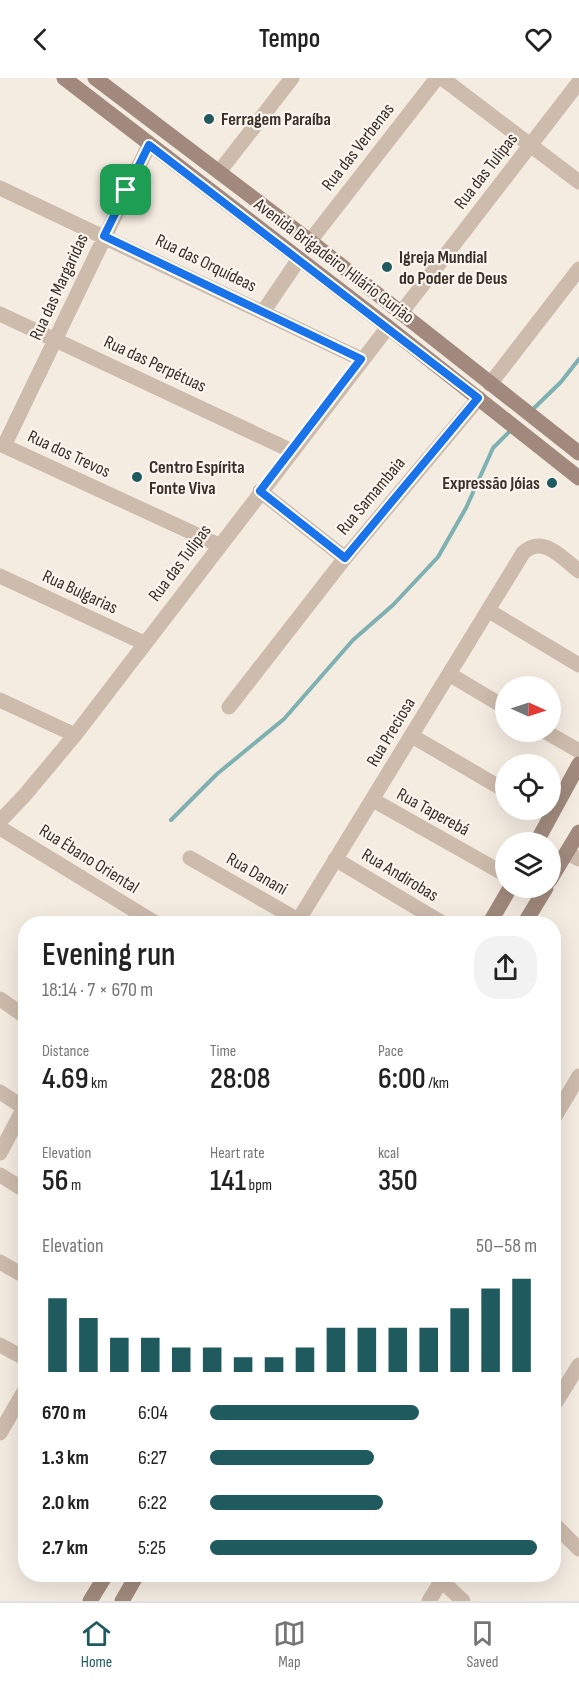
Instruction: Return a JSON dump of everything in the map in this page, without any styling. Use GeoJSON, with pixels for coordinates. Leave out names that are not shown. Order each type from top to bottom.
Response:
{"type":"FeatureCollection","features":[{"type":"Feature","properties":{"kind":"street","name":"Avenida Brigadeiro Hilário Gurjão"},"geometry":{"type":"LineString","coordinates":[[64,78],[579,478]]}},
{"type":"Feature","properties":{"kind":"street","name":"Avenida Brigadeiro Hilário Gurjão"},"geometry":{"type":"LineString","coordinates":[[95,78],[309,241],[579,453]]}},
{"type":"Feature","properties":{"kind":"street","name":"Rua das Verbenas"},"geometry":{"type":"LineString","coordinates":[[309,241],[437,78]]}},
{"type":"Feature","properties":{"kind":"street"},"geometry":{"type":"LineString","coordinates":[[442,78],[579,182]]}},
{"type":"Feature","properties":{"kind":"street"},"geometry":{"type":"LineString","coordinates":[[219,172],[285,80]]}},
{"type":"Feature","properties":{"kind":"street","name":"Rua das Tulipas"},"geometry":{"type":"LineString","coordinates":[[400,313],[579,82]]}},
{"type":"Feature","properties":{"kind":"street","name":"Rua das Margaridas"},"geometry":{"type":"LineString","coordinates":[[2,445],[57,339],[149,145]]}},
{"type":"Feature","properties":{"kind":"street","name":"Rua das Orquídeas"},"geometry":{"type":"LineString","coordinates":[[0,188],[361,359]]}},
{"type":"Feature","properties":{"kind":"street"},"geometry":{"type":"LineString","coordinates":[[263,312],[299,259]]}},
{"type":"Feature","properties":{"kind":"street"},"geometry":{"type":"LineString","coordinates":[[490,384],[579,269]]}},
{"type":"Feature","properties":{"kind":"street","name":"Rua das Perpétuas"},"geometry":{"type":"LineString","coordinates":[[0,314],[292,451]]}},
{"type":"Feature","properties":{"kind":"street","name":"Rua das Tulipas"},"geometry":{"type":"LineString","coordinates":[[0,821],[75,735],[387,327]]}},
{"type":"Feature","properties":{"kind":"street","name":"Rua Samambaia"},"geometry":{"type":"LineString","coordinates":[[229,707],[345,558],[478,398]]}},
{"type":"Feature","properties":{"kind":"street","name":"Rua dos Trevos"},"geometry":{"type":"LineString","coordinates":[[2,445],[219,545]]}},
{"type":"Feature","properties":{"kind":"street"},"geometry":{"type":"LineString","coordinates":[[260,491],[345,558]]}},
{"type":"Feature","properties":{"kind":"street","name":"Rua Preciosa"},"geometry":{"type":"LineString","coordinates":[[304,916],[336,859],[519,560],[529,548],[549,547],[579,571]]}},
{"type":"Feature","properties":{"kind":"street","name":"Rua Bulgarias"},"geometry":{"type":"LineString","coordinates":[[0,576],[144,643]]}},
{"type":"Feature","properties":{"kind":"street"},"geometry":{"type":"LineString","coordinates":[[489,611],[579,665]]}},
{"type":"Feature","properties":{"kind":"street"},"geometry":{"type":"LineString","coordinates":[[449,674],[495,701]]}},
{"type":"Feature","properties":{"kind":"street"},"geometry":{"type":"LineString","coordinates":[[0,700],[75,735]]}},
{"type":"Feature","properties":{"kind":"street"},"geometry":{"type":"LineString","coordinates":[[412,736],[495,785]]}},
{"type":"Feature","properties":{"kind":"street"},"geometry":{"type":"LineString","coordinates":[[561,741],[579,752]]}},
{"type":"Feature","properties":{"kind":"street"},"geometry":{"type":"LineString","coordinates":[[561,790],[579,764]]}},
{"type":"Feature","properties":{"kind":"street","name":"Rua Taperebá"},"geometry":{"type":"LineString","coordinates":[[373,800],[495,869]]}},
{"type":"Feature","properties":{"kind":"street","name":"Rua Ébano Oriental"},"geometry":{"type":"LineString","coordinates":[[0,828],[134,916]]}},
{"type":"Feature","properties":{"kind":"street"},"geometry":{"type":"LineString","coordinates":[[561,869],[573,856],[579,832]]}},
{"type":"Feature","properties":{"kind":"street","name":"Rua Danani"},"geometry":{"type":"LineString","coordinates":[[190,858],[288,916]]}},
{"type":"Feature","properties":{"kind":"street","name":"Rua Andirobas"},"geometry":{"type":"LineString","coordinates":[[336,859],[431,916]]}},
{"type":"Feature","properties":{"kind":"street"},"geometry":{"type":"LineString","coordinates":[[494,916],[504,898]]}},
{"type":"Feature","properties":{"kind":"street"},"geometry":{"type":"LineString","coordinates":[[529,916],[540,898]]}},
{"type":"Feature","properties":{"kind":"street"},"geometry":{"type":"LineString","coordinates":[[0,999],[18,1011]]}},
{"type":"Feature","properties":{"kind":"street"},"geometry":{"type":"LineString","coordinates":[[561,1108],[576,1087]]}},
{"type":"Feature","properties":{"kind":"street"},"geometry":{"type":"LineString","coordinates":[[0,1092],[18,1102]]}},
{"type":"Feature","properties":{"kind":"street"},"geometry":{"type":"LineString","coordinates":[[0,1153],[18,1119]]}},
{"type":"Feature","properties":{"kind":"street"},"geometry":{"type":"LineString","coordinates":[[0,1174],[18,1186]]}},
{"type":"Feature","properties":{"kind":"street"},"geometry":{"type":"LineString","coordinates":[[0,1262],[18,1272]]}},
{"type":"Feature","properties":{"kind":"street"},"geometry":{"type":"LineString","coordinates":[[0,1345],[18,1355]]}},
{"type":"Feature","properties":{"kind":"street"},"geometry":{"type":"LineString","coordinates":[[561,1398],[574,1386],[579,1365]]}},
{"type":"Feature","properties":{"kind":"street"},"geometry":{"type":"LineString","coordinates":[[0,1433],[18,1402]]}},
{"type":"Feature","properties":{"kind":"street"},"geometry":{"type":"LineString","coordinates":[[561,1531],[579,1549]]}},
{"type":"Feature","properties":{"kind":"street"},"geometry":{"type":"LineString","coordinates":[[90,1601],[102,1582]]}},
{"type":"Feature","properties":{"kind":"street"},"geometry":{"type":"LineString","coordinates":[[122,1601],[133,1582]]}},
{"type":"Feature","properties":{"kind":"street"},"geometry":{"type":"LineString","coordinates":[[429,1601],[441,1582]]}},
{"type":"Feature","properties":{"kind":"street"},"geometry":{"type":"LineString","coordinates":[[447,1582],[463,1601]]}},
{"type":"Feature","properties":{"kind":"waterway"},"geometry":{"type":"LineString","coordinates":[[530,412],[561,382],[579,359]]}},
{"type":"Feature","properties":{"kind":"waterway"},"geometry":{"type":"LineString","coordinates":[[171,820],[217,774],[284,719],[353,640],[393,605],[438,557],[466,508],[493,448],[512,429]]}},
{"type":"Feature","properties":{"kind":"place","name":"Ferragem Paraíba"},"geometry":{"type":"Point","coordinates":[209,119]}},
{"type":"Feature","properties":{"kind":"place","name":"Igreja Mundial do Poder de Deus"},"geometry":{"type":"Point","coordinates":[387,267]}},
{"type":"Feature","properties":{"kind":"place","name":"Centro Espírita Fonte Viva"},"geometry":{"type":"Point","coordinates":[137,477]}},
{"type":"Feature","properties":{"kind":"place","name":"Expressão Jóias"},"geometry":{"type":"Point","coordinates":[552,483]}},
{"type":"Feature","properties":{"kind":"route"},"geometry":{"type":"LineString","coordinates":[[149,145],[478,398],[345,558],[260,491],[361,359],[104,236],[126,190],[149,145]]}}]}
